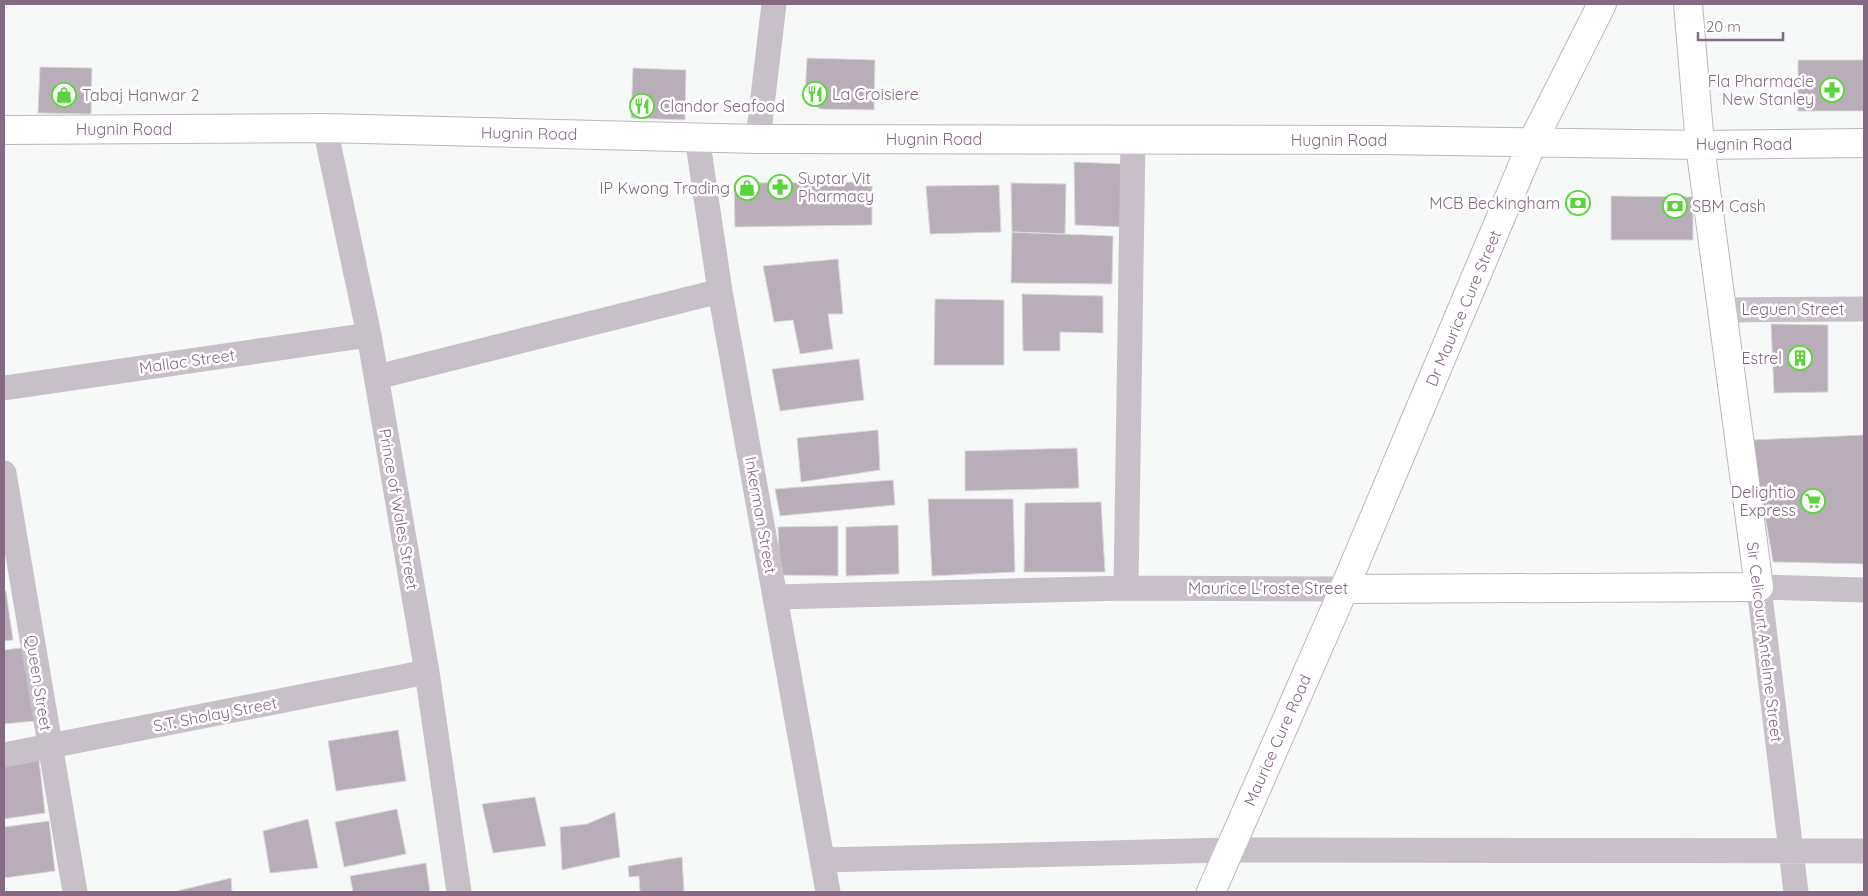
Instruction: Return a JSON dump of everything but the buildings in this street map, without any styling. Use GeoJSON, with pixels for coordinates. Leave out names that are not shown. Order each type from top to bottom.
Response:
{"type":"FeatureCollection","features":[{"type":"Feature","properties":{"kind":"main road","name":"Dr Maurice Cure Street"},"geometry":{"type":"LineString","coordinates":[[1344,589],[1533,141],[1602,4]]}},
{"type":"Feature","properties":{"kind":"main road","name":"Sir Celicourt Antelme Street"},"geometry":{"type":"LineString","coordinates":[[1688,4],[1700,144],[1759,587]]}},
{"type":"Feature","properties":{"kind":"main road","name":"Hugnin Road"},"geometry":{"type":"LineString","coordinates":[[4,130],[325,128],[758,138],[1533,141],[1700,144],[1864,143]]}},
{"type":"Feature","properties":{"kind":"main road","name":"Maurice L'roste Street"},"geometry":{"type":"LineString","coordinates":[[1344,589],[1759,587]]}},
{"type":"Feature","properties":{"kind":"main road","name":"Maurice Cure Road"},"geometry":{"type":"LineString","coordinates":[[1211,892],[1344,589]]}},
{"type":"Feature","properties":{"kind":"street"},"geometry":{"type":"LineString","coordinates":[[758,138],[774,4]]}},
{"type":"Feature","properties":{"kind":"street","name":"Prince of Wales Street"},"geometry":{"type":"LineString","coordinates":[[325,128],[377,377],[427,672],[459,892]]}},
{"type":"Feature","properties":{"kind":"street","name":"Inkerman Street"},"geometry":{"type":"LineString","coordinates":[[697,137],[720,291],[828,892]]}},
{"type":"Feature","properties":{"kind":"street"},"geometry":{"type":"LineString","coordinates":[[1126,588],[1133,139]]}},
{"type":"Feature","properties":{"kind":"street"},"geometry":{"type":"LineString","coordinates":[[377,377],[720,291]]}},
{"type":"Feature","properties":{"kind":"street","name":"Leguen Street"},"geometry":{"type":"LineString","coordinates":[[1722,310],[1864,309]]}},
{"type":"Feature","properties":{"kind":"street","name":"Mallac Street"},"geometry":{"type":"LineString","coordinates":[[4,388],[369,335]]}},
{"type":"Feature","properties":{"kind":"street","name":"Queen Street"},"geometry":{"type":"LineString","coordinates":[[4,473],[75,892]]}},
{"type":"Feature","properties":{"kind":"street"},"geometry":{"type":"LineString","coordinates":[[1759,587],[1864,590]]}},
{"type":"Feature","properties":{"kind":"street","name":"Sir Celicourt Antelme Street"},"geometry":{"type":"LineString","coordinates":[[1759,587],[1796,892]]}},
{"type":"Feature","properties":{"kind":"street","name":"Maurice L'roste Street"},"geometry":{"type":"LineString","coordinates":[[776,597],[1126,588],[1344,589]]}},
{"type":"Feature","properties":{"kind":"street","name":"S.T. Sholay Street"},"geometry":{"type":"LineString","coordinates":[[4,754],[50,747],[427,672]]}},
{"type":"Feature","properties":{"kind":"street"},"geometry":{"type":"LineString","coordinates":[[823,860],[1230,850],[1864,851]]}},
{"type":"Feature","properties":{"kind":"place","name":"Fla Pharmacie New Stanley"},"geometry":{"type":"Point","coordinates":[1832,90]}},
{"type":"Feature","properties":{"kind":"place","name":"La Croisiere"},"geometry":{"type":"Point","coordinates":[815,94]}},
{"type":"Feature","properties":{"kind":"place","name":"Tabaj Hanwar 2"},"geometry":{"type":"Point","coordinates":[64,95]}},
{"type":"Feature","properties":{"kind":"place","name":"Clandor Seafood"},"geometry":{"type":"Point","coordinates":[642,106]}},
{"type":"Feature","properties":{"kind":"place","name":"Suptar Vit Pharmacy"},"geometry":{"type":"Point","coordinates":[780,187]}},
{"type":"Feature","properties":{"kind":"place","name":"IP Kwong Trading"},"geometry":{"type":"Point","coordinates":[747,188]}},
{"type":"Feature","properties":{"kind":"place","name":"MCB Beckingham"},"geometry":{"type":"Point","coordinates":[1578,203]}},
{"type":"Feature","properties":{"kind":"place","name":"SBM Cash"},"geometry":{"type":"Point","coordinates":[1675,206]}},
{"type":"Feature","properties":{"kind":"place","name":"Estrel"},"geometry":{"type":"Point","coordinates":[1800,358]}},
{"type":"Feature","properties":{"kind":"place","name":"Delightio Express"},"geometry":{"type":"Point","coordinates":[1813,501]}}]}
